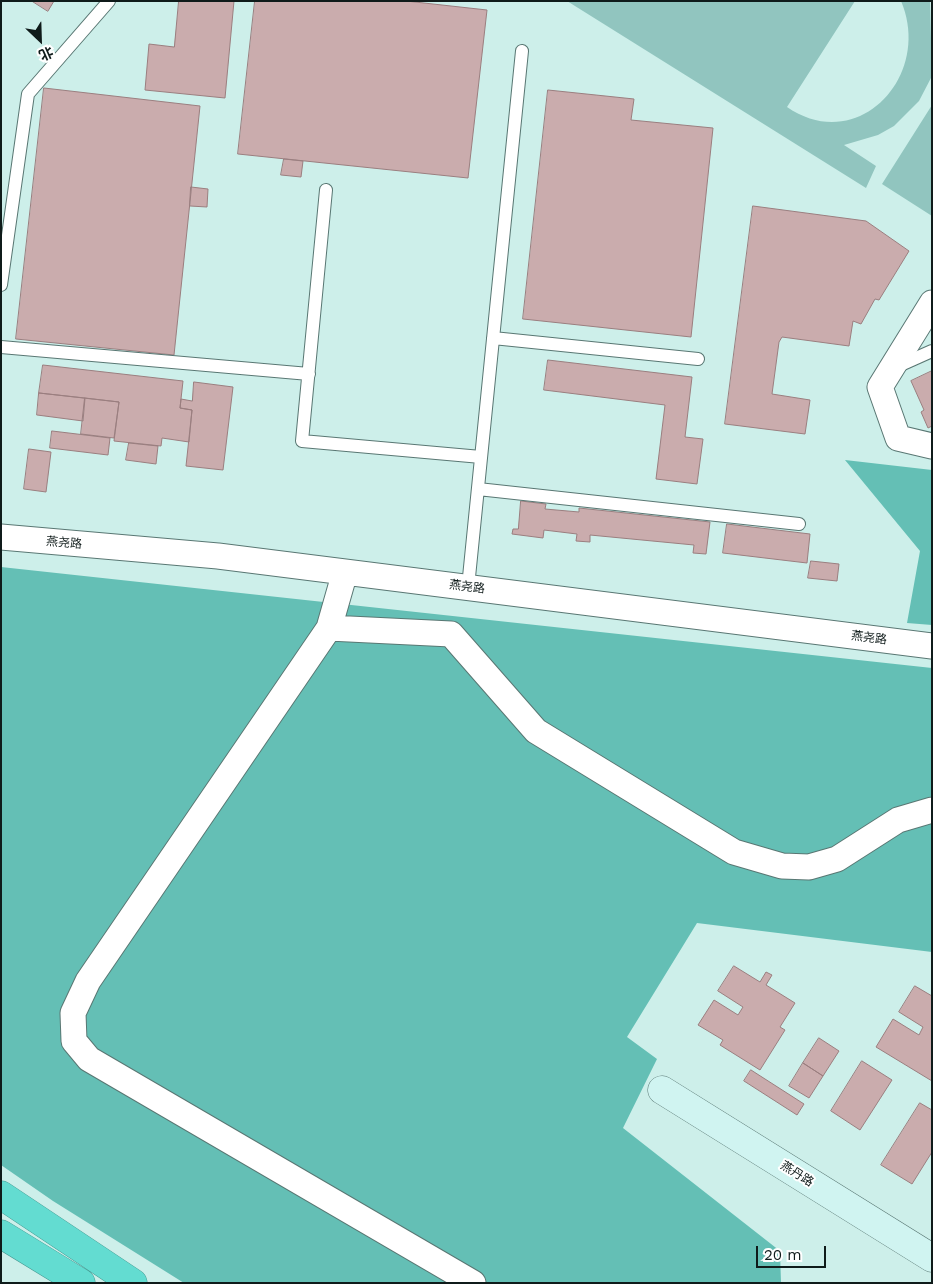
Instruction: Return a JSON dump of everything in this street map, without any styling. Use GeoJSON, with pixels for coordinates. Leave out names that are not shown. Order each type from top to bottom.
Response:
{"type":"FeatureCollection","features":[{"type":"Feature","properties":{"kind":"highway"},"geometry":{"type":"LineString","coordinates":[[1,1195],[133,1283]]}},
{"type":"Feature","properties":{"kind":"highway"},"geometry":{"type":"LineString","coordinates":[[1,1234],[81,1283]]}},
{"type":"Feature","properties":{"kind":"street"},"geometry":{"type":"LineString","coordinates":[[932,303],[880,387],[898,438],[932,446]]}},
{"type":"Feature","properties":{"kind":"street","name":"燕尧路"},"geometry":{"type":"LineString","coordinates":[[1,537],[218,556],[932,646]]}},
{"type":"Feature","properties":{"kind":"street"},"geometry":{"type":"LineString","coordinates":[[345,572],[329,628],[88,981],[73,1013],[74,1041],[89,1059],[473,1283]]}},
{"type":"Feature","properties":{"kind":"street"},"geometry":{"type":"LineString","coordinates":[[329,628],[451,634],[536,731],[674,816],[742,854],[782,866],[809,867],[837,859],[898,820],[932,810]]}},
{"type":"Feature","properties":{"kind":"street","name":"燕丹路"},"geometry":{"type":"LineString","coordinates":[[662,1090],[932,1258]]}},
{"type":"Feature","properties":{"kind":"lane"},"geometry":{"type":"LineString","coordinates":[[1,285],[28,94],[109,1]]}},
{"type":"Feature","properties":{"kind":"lane"},"geometry":{"type":"LineString","coordinates":[[468,588],[522,52]]}},
{"type":"Feature","properties":{"kind":"lane"},"geometry":{"type":"LineString","coordinates":[[326,190],[302,441],[481,457]]}},
{"type":"Feature","properties":{"kind":"lane"},"geometry":{"type":"LineString","coordinates":[[493,338],[698,359]]}},
{"type":"Feature","properties":{"kind":"lane"},"geometry":{"type":"LineString","coordinates":[[1,347],[309,374]]}},
{"type":"Feature","properties":{"kind":"lane"},"geometry":{"type":"LineString","coordinates":[[891,369],[932,352]]}},
{"type":"Feature","properties":{"kind":"lane"},"geometry":{"type":"LineString","coordinates":[[478,488],[799,524]]}},
{"type":"Feature","properties":{"kind":"shaded area"},"geometry":{"type":"Polygon","coordinates":[[[567,1],[855,1],[787,107],[814,120],[839,122],[863,115],[883,100],[898,80],[907,56],[908,29],[901,1],[930,1],[932,76],[919,101],[894,126],[878,135],[844,145],[876,166],[866,188],[567,1]]]}},
{"type":"Feature","properties":{"kind":"shaded area"},"geometry":{"type":"Polygon","coordinates":[[[932,105],[932,216],[882,184],[932,105]]]}},
{"type":"Feature","properties":{"kind":"shaded area"},"geometry":{"type":"Polygon","coordinates":[[[845,460],[932,470],[932,625],[907,623],[920,551],[845,460]]]}},
{"type":"Feature","properties":{"kind":"shaded area"},"geometry":{"type":"Polygon","coordinates":[[[1,567],[932,668],[932,952],[697,923],[627,1037],[657,1059],[623,1128],[780,1251],[781,1283],[184,1283],[53,1201],[1,1165],[1,567]]]}},
{"type":"Feature","properties":{"kind":"building"},"geometry":{"type":"Polygon","coordinates":[[[32,1],[54,1],[48,11],[32,1]]]}},
{"type":"Feature","properties":{"kind":"building"},"geometry":{"type":"Polygon","coordinates":[[[179,1],[234,1],[225,98],[145,90],[149,44],[174,47],[179,1]]]}},
{"type":"Feature","properties":{"kind":"building"},"geometry":{"type":"Polygon","coordinates":[[[255,1],[406,1],[487,10],[468,178],[238,154],[255,1]]]}},
{"type":"Feature","properties":{"kind":"building"},"geometry":{"type":"Polygon","coordinates":[[[44,88],[200,106],[174,355],[16,339],[44,88]]]}},
{"type":"Feature","properties":{"kind":"building"},"geometry":{"type":"Polygon","coordinates":[[[548,90],[634,99],[631,120],[713,128],[691,337],[523,319],[548,90]]]}},
{"type":"Feature","properties":{"kind":"building"},"geometry":{"type":"Polygon","coordinates":[[[284,159],[303,161],[301,177],[281,175],[284,159]]]}},
{"type":"Feature","properties":{"kind":"building"},"geometry":{"type":"Polygon","coordinates":[[[191,187],[208,189],[207,207],[190,206],[191,187]]]}},
{"type":"Feature","properties":{"kind":"building"},"geometry":{"type":"Polygon","coordinates":[[[753,206],[866,221],[909,251],[879,300],[875,299],[861,324],[853,321],[849,346],[782,337],[779,342],[772,394],[810,400],[805,434],[725,424],[753,206]]]}},
{"type":"Feature","properties":{"kind":"building"},"geometry":{"type":"Polygon","coordinates":[[[548,360],[692,377],[685,437],[703,439],[697,484],[656,479],[665,405],[544,390],[548,360]]]}},
{"type":"Feature","properties":{"kind":"building"},"geometry":{"type":"Polygon","coordinates":[[[43,365],[183,381],[180,408],[192,410],[189,442],[162,438],[161,446],[114,441],[119,402],[39,393],[43,365]]]}},
{"type":"Feature","properties":{"kind":"building"},"geometry":{"type":"Polygon","coordinates":[[[932,371],[932,426],[928,428],[921,412],[924,410],[911,381],[932,371]]]}},
{"type":"Feature","properties":{"kind":"building"},"geometry":{"type":"Polygon","coordinates":[[[194,382],[233,387],[223,470],[186,466],[192,410],[180,408],[181,399],[192,401],[194,382]]]}},
{"type":"Feature","properties":{"kind":"building"},"geometry":{"type":"Polygon","coordinates":[[[39,393],[85,398],[83,421],[37,415],[39,393]]]}},
{"type":"Feature","properties":{"kind":"building"},"geometry":{"type":"Polygon","coordinates":[[[85,398],[119,402],[114,438],[81,434],[85,398]]]}},
{"type":"Feature","properties":{"kind":"building"},"geometry":{"type":"Polygon","coordinates":[[[52,431],[110,438],[108,455],[50,448],[52,431]]]}},
{"type":"Feature","properties":{"kind":"building"},"geometry":{"type":"Polygon","coordinates":[[[129,443],[158,446],[156,464],[126,460],[129,443]]]}},
{"type":"Feature","properties":{"kind":"building"},"geometry":{"type":"Polygon","coordinates":[[[29,449],[51,452],[46,492],[24,489],[29,449]]]}},
{"type":"Feature","properties":{"kind":"building"},"geometry":{"type":"Polygon","coordinates":[[[521,501],[546,504],[545,509],[579,512],[579,508],[710,522],[706,554],[693,553],[694,545],[590,535],[590,542],[576,541],[577,534],[544,530],[543,538],[512,534],[513,529],[518,529],[521,501]]]}},
{"type":"Feature","properties":{"kind":"building"},"geometry":{"type":"Polygon","coordinates":[[[727,524],[810,534],[807,563],[723,553],[727,524]]]}},
{"type":"Feature","properties":{"kind":"building"},"geometry":{"type":"Polygon","coordinates":[[[811,561],[839,564],[837,581],[808,578],[811,561]]]}},
{"type":"Feature","properties":{"kind":"building"},"geometry":{"type":"Polygon","coordinates":[[[734,966],[760,982],[766,972],[772,975],[766,985],[795,1003],[780,1027],[785,1030],[760,1070],[720,1045],[723,1040],[698,1025],[714,1000],[738,1015],[743,1007],[718,991],[734,966]]]}},
{"type":"Feature","properties":{"kind":"building"},"geometry":{"type":"Polygon","coordinates":[[[915,986],[932,996],[932,1081],[876,1047],[893,1019],[919,1035],[923,1027],[899,1012],[915,986]]]}},
{"type":"Feature","properties":{"kind":"building"},"geometry":{"type":"Polygon","coordinates":[[[819,1038],[839,1051],[823,1076],[803,1063],[819,1038]]]}},
{"type":"Feature","properties":{"kind":"building"},"geometry":{"type":"Polygon","coordinates":[[[862,1061],[892,1080],[860,1130],[831,1111],[862,1061]]]}},
{"type":"Feature","properties":{"kind":"building"},"geometry":{"type":"Polygon","coordinates":[[[803,1063],[823,1076],[809,1098],[789,1086],[803,1063]]]}},
{"type":"Feature","properties":{"kind":"building"},"geometry":{"type":"Polygon","coordinates":[[[751,1070],[804,1104],[797,1115],[744,1081],[751,1070]]]}},
{"type":"Feature","properties":{"kind":"building"},"geometry":{"type":"Polygon","coordinates":[[[920,1103],[932,1110],[932,1152],[912,1184],[881,1165],[920,1103]]]}}]}
